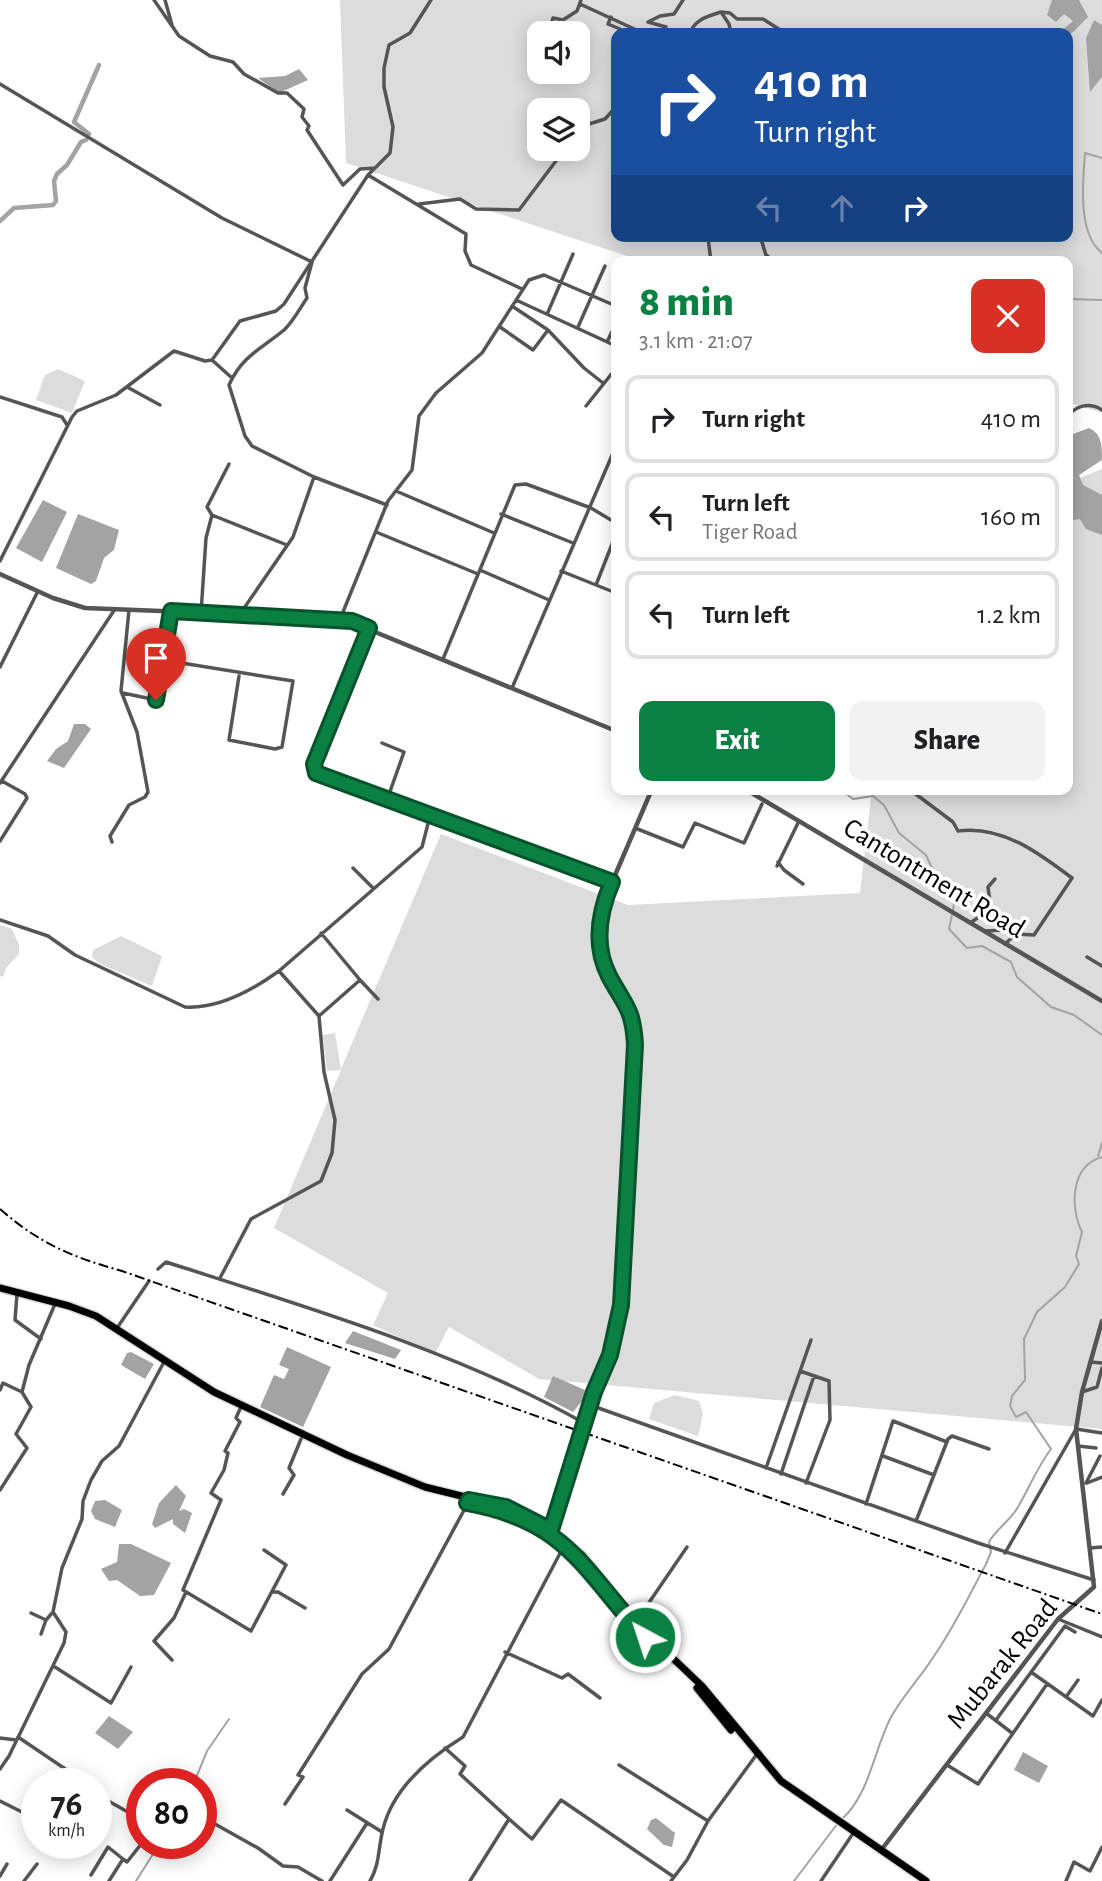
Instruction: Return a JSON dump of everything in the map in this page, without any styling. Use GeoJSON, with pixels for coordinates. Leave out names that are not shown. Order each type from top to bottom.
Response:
{"type":"FeatureCollection","features":[{"type":"Feature","properties":{"kind":"highway"},"geometry":{"type":"LineString","coordinates":[[0,1290],[83,1310],[117,1328],[214,1392],[270,1421],[412,1482],[468,1502],[506,1507],[551,1530],[595,1569],[640,1627],[702,1686],[756,1756],[781,1781],[919,1881]]}},
{"type":"Feature","properties":{"kind":"highway"},"geometry":{"type":"LineString","coordinates":[[55,1304],[102,1324],[240,1409],[301,1439],[424,1491],[510,1513],[566,1542]]}},
{"type":"Feature","properties":{"kind":"highway"},"geometry":{"type":"LineString","coordinates":[[854,1832],[926,1881]]}},
{"type":"Feature","properties":{"kind":"street"},"geometry":{"type":"LineString","coordinates":[[153,0],[174,30],[199,49],[233,62],[244,74],[295,99],[304,109],[302,117],[309,126],[307,130],[313,144],[343,185],[360,169],[375,169]]}},
{"type":"Feature","properties":{"kind":"street"},"geometry":{"type":"LineString","coordinates":[[165,0],[174,30]]}},
{"type":"Feature","properties":{"kind":"street"},"geometry":{"type":"LineString","coordinates":[[0,561],[77,411],[127,387],[174,351],[205,361],[212,359],[240,321],[276,311],[284,304],[368,175],[390,153],[393,141],[388,95],[384,87],[388,48],[414,28],[431,0]]}},
{"type":"Feature","properties":{"kind":"street"},"geometry":{"type":"LineString","coordinates":[[666,28],[648,22],[660,16],[674,14],[683,0]]}},
{"type":"Feature","properties":{"kind":"street"},"geometry":{"type":"LineString","coordinates":[[552,21],[553,18],[563,20],[577,11],[581,2],[633,28]]}},
{"type":"Feature","properties":{"kind":"street"},"geometry":{"type":"LineString","coordinates":[[721,12],[730,28]]}},
{"type":"Feature","properties":{"kind":"street"},"geometry":{"type":"LineString","coordinates":[[693,28],[711,13],[721,12],[730,13],[737,19],[762,19],[777,28]]}},
{"type":"Feature","properties":{"kind":"street"},"geometry":{"type":"LineString","coordinates":[[611,17],[608,24],[618,28]]}},
{"type":"Feature","properties":{"kind":"street"},"geometry":{"type":"LineString","coordinates":[[0,84],[222,218],[312,262]]}},
{"type":"Feature","properties":{"kind":"street"},"geometry":{"type":"LineString","coordinates":[[590,124],[605,119],[611,112]]}},
{"type":"Feature","properties":{"kind":"street"},"geometry":{"type":"LineString","coordinates":[[418,205],[460,199],[476,209],[519,210],[556,161]]}},
{"type":"Feature","properties":{"kind":"street"},"geometry":{"type":"LineString","coordinates":[[368,175],[466,234],[465,251],[471,265],[522,289]]}},
{"type":"Feature","properties":{"kind":"street"},"geometry":{"type":"LineString","coordinates":[[548,312],[573,254]]}},
{"type":"Feature","properties":{"kind":"street"},"geometry":{"type":"LineString","coordinates":[[312,262],[305,288],[307,298],[286,328],[266,340],[232,378],[229,385],[233,405],[252,446],[314,477],[387,505]]}},
{"type":"Feature","properties":{"kind":"street"},"geometry":{"type":"LineString","coordinates":[[578,327],[605,266]]}},
{"type":"Feature","properties":{"kind":"street"},"geometry":{"type":"LineString","coordinates":[[341,618],[387,505],[412,470],[415,433],[425,406],[482,352],[522,289],[535,276],[544,275],[611,304]]}},
{"type":"Feature","properties":{"kind":"street"},"geometry":{"type":"LineString","coordinates":[[516,300],[611,344]]}},
{"type":"Feature","properties":{"kind":"street"},"geometry":{"type":"LineString","coordinates":[[512,306],[548,330],[584,368],[603,383]]}},
{"type":"Feature","properties":{"kind":"street"},"geometry":{"type":"LineString","coordinates":[[500,327],[533,350],[548,330]]}},
{"type":"Feature","properties":{"kind":"street"},"geometry":{"type":"LineString","coordinates":[[608,340],[611,334]]}},
{"type":"Feature","properties":{"kind":"street"},"geometry":{"type":"LineString","coordinates":[[212,359],[232,378]]}},
{"type":"Feature","properties":{"kind":"street"},"geometry":{"type":"LineString","coordinates":[[586,406],[611,374]]}},
{"type":"Feature","properties":{"kind":"street"},"geometry":{"type":"LineString","coordinates":[[127,387],[160,405]]}},
{"type":"Feature","properties":{"kind":"street"},"geometry":{"type":"LineString","coordinates":[[0,397],[62,417],[67,427]]}},
{"type":"Feature","properties":{"kind":"street"},"geometry":{"type":"LineString","coordinates":[[1073,411],[1076,407],[1089,404],[1102,410]]}},
{"type":"Feature","properties":{"kind":"street"},"geometry":{"type":"LineString","coordinates":[[512,688],[611,457]]}},
{"type":"Feature","properties":{"kind":"street"},"geometry":{"type":"LineString","coordinates":[[229,464],[207,507],[212,515],[287,545]]}},
{"type":"Feature","properties":{"kind":"street"},"geometry":{"type":"LineString","coordinates":[[240,614],[287,545],[314,477]]}},
{"type":"Feature","properties":{"kind":"street"},"geometry":{"type":"LineString","coordinates":[[443,659],[511,490],[519,483],[589,508],[611,520]]}},
{"type":"Feature","properties":{"kind":"street"},"geometry":{"type":"LineString","coordinates":[[395,491],[494,533]]}},
{"type":"Feature","properties":{"kind":"street"},"geometry":{"type":"LineString","coordinates":[[501,514],[573,543]]}},
{"type":"Feature","properties":{"kind":"street"},"geometry":{"type":"LineString","coordinates":[[201,613],[206,538],[212,515]]}},
{"type":"Feature","properties":{"kind":"street"},"geometry":{"type":"LineString","coordinates":[[375,531],[549,600]]}},
{"type":"Feature","properties":{"kind":"street"},"geometry":{"type":"LineString","coordinates":[[596,585],[611,547]]}},
{"type":"Feature","properties":{"kind":"street"},"geometry":{"type":"LineString","coordinates":[[561,570],[611,591]]}},
{"type":"Feature","properties":{"kind":"street"},"geometry":{"type":"LineString","coordinates":[[0,574],[85,608],[341,618],[611,729]]}},
{"type":"Feature","properties":{"kind":"street"},"geometry":{"type":"LineString","coordinates":[[0,667],[38,591]]}},
{"type":"Feature","properties":{"kind":"street"},"geometry":{"type":"LineString","coordinates":[[0,841],[27,798],[25,794],[0,781],[115,609]]}},
{"type":"Feature","properties":{"kind":"street"},"geometry":{"type":"LineString","coordinates":[[112,842],[110,836],[129,805],[145,797],[148,792],[135,724],[121,691],[129,610]]}},
{"type":"Feature","properties":{"kind":"street"},"geometry":{"type":"LineString","coordinates":[[121,691],[156,700],[171,611]]}},
{"type":"Feature","properties":{"kind":"street"},"geometry":{"type":"LineString","coordinates":[[369,628],[314,764],[316,773],[612,882]]}},
{"type":"Feature","properties":{"kind":"street"},"geometry":{"type":"LineString","coordinates":[[163,660],[293,681],[282,747],[275,749],[229,740],[239,676]]}},
{"type":"Feature","properties":{"kind":"street"},"geometry":{"type":"LineString","coordinates":[[382,743],[404,752],[387,801]]}},
{"type":"Feature","properties":{"kind":"street"},"geometry":{"type":"LineString","coordinates":[[551,1530],[590,1405],[610,1355],[621,1305],[635,1045],[634,1019],[608,974],[598,939],[604,901],[649,795]]}},
{"type":"Feature","properties":{"kind":"street","name":"Cantontment Road"},"geometry":{"type":"LineString","coordinates":[[755,795],[1102,1001]]}},
{"type":"Feature","properties":{"kind":"street"},"geometry":{"type":"LineString","coordinates":[[917,795],[953,822],[958,831],[993,831],[1019,842],[1072,878],[1034,935],[1016,934],[1004,944]]}},
{"type":"Feature","properties":{"kind":"street"},"geometry":{"type":"LineString","coordinates":[[635,828],[683,847],[695,823],[744,843],[762,804]]}},
{"type":"Feature","properties":{"kind":"street"},"geometry":{"type":"LineString","coordinates":[[0,920],[48,936],[95,965],[186,1007],[204,1006],[254,989],[279,971],[373,888],[398,871],[422,847],[430,816]]}},
{"type":"Feature","properties":{"kind":"street"},"geometry":{"type":"LineString","coordinates":[[799,820],[777,864],[803,884]]}},
{"type":"Feature","properties":{"kind":"street"},"geometry":{"type":"LineString","coordinates":[[353,868],[373,888]]}},
{"type":"Feature","properties":{"kind":"street"},"geometry":{"type":"LineString","coordinates":[[984,931],[1003,930],[1004,924],[992,909],[988,887],[995,879]]}},
{"type":"Feature","properties":{"kind":"street"},"geometry":{"type":"LineString","coordinates":[[970,923],[992,909]]}},
{"type":"Feature","properties":{"kind":"street"},"geometry":{"type":"LineString","coordinates":[[321,933],[378,999]]}},
{"type":"Feature","properties":{"kind":"street"},"geometry":{"type":"LineString","coordinates":[[1087,957],[1102,966]]}},
{"type":"Feature","properties":{"kind":"street"},"geometry":{"type":"LineString","coordinates":[[219,1279],[251,1219],[321,1181],[329,1164],[335,1120],[324,1072],[319,1016],[279,971]]}},
{"type":"Feature","properties":{"kind":"street"},"geometry":{"type":"LineString","coordinates":[[319,1016],[360,981]]}},
{"type":"Feature","properties":{"kind":"street"},"geometry":{"type":"LineString","coordinates":[[159,1269],[166,1262],[372,1330],[544,1400],[584,1423]]}},
{"type":"Feature","properties":{"kind":"street"},"geometry":{"type":"LineString","coordinates":[[117,1328],[149,1281]]}},
{"type":"Feature","properties":{"kind":"street"},"geometry":{"type":"LineString","coordinates":[[17,1296],[15,1320],[41,1339]]}},
{"type":"Feature","properties":{"kind":"street"},"geometry":{"type":"LineString","coordinates":[[22,1392],[29,1365],[55,1304]]}},
{"type":"Feature","properties":{"kind":"street"},"geometry":{"type":"LineString","coordinates":[[1095,1584],[1076,1429],[1082,1392],[1102,1321]]}},
{"type":"Feature","properties":{"kind":"street"},"geometry":{"type":"LineString","coordinates":[[766,1468],[811,1340]]}},
{"type":"Feature","properties":{"kind":"street"},"geometry":{"type":"LineString","coordinates":[[41,1634],[46,1620],[53,1612],[62,1568],[82,1518],[83,1502],[91,1480],[103,1461],[119,1446],[164,1362]]}},
{"type":"Feature","properties":{"kind":"street"},"geometry":{"type":"LineString","coordinates":[[1082,1392],[1097,1387],[1102,1365],[1090,1362]]}},
{"type":"Feature","properties":{"kind":"street"},"geometry":{"type":"LineString","coordinates":[[800,1371],[829,1381],[830,1420],[806,1483]]}},
{"type":"Feature","properties":{"kind":"street"},"geometry":{"type":"LineString","coordinates":[[781,1474],[814,1376]]}},
{"type":"Feature","properties":{"kind":"street"},"geometry":{"type":"LineString","coordinates":[[0,1390],[3,1383],[22,1392],[31,1407],[16,1434],[27,1448],[0,1490]]}},
{"type":"Feature","properties":{"kind":"street"},"geometry":{"type":"LineString","coordinates":[[590,1405],[1102,1585]]}},
{"type":"Feature","properties":{"kind":"street"},"geometry":{"type":"LineString","coordinates":[[172,1660],[154,1641],[174,1618],[186,1592],[184,1583],[221,1500],[212,1493],[224,1471],[228,1453],[225,1451],[240,1422],[236,1418],[240,1409]]}},
{"type":"Feature","properties":{"kind":"street"},"geometry":{"type":"LineString","coordinates":[[866,1504],[893,1421],[947,1442]]}},
{"type":"Feature","properties":{"kind":"street"},"geometry":{"type":"LineString","coordinates":[[1076,1429],[1102,1433]]}},
{"type":"Feature","properties":{"kind":"street"},"geometry":{"type":"LineString","coordinates":[[1005,1552],[1076,1429]]}},
{"type":"Feature","properties":{"kind":"street"},"geometry":{"type":"LineString","coordinates":[[916,1521],[947,1442],[952,1436],[989,1449]]}},
{"type":"Feature","properties":{"kind":"street"},"geometry":{"type":"LineString","coordinates":[[283,1494],[294,1475],[289,1468],[301,1439]]}},
{"type":"Feature","properties":{"kind":"street"},"geometry":{"type":"LineString","coordinates":[[1078,1446],[1097,1448]]}},
{"type":"Feature","properties":{"kind":"street"},"geometry":{"type":"LineString","coordinates":[[1084,1484],[1100,1455]]}},
{"type":"Feature","properties":{"kind":"street"},"geometry":{"type":"LineString","coordinates":[[883,1456],[934,1475]]}},
{"type":"Feature","properties":{"kind":"street"},"geometry":{"type":"LineString","coordinates":[[1084,1484],[1102,1477]]}},
{"type":"Feature","properties":{"kind":"street"},"geometry":{"type":"LineString","coordinates":[[285,1804],[303,1777],[298,1775],[362,1674],[388,1648],[468,1502]]}},
{"type":"Feature","properties":{"kind":"street"},"geometry":{"type":"LineString","coordinates":[[370,1881],[378,1863],[386,1819],[413,1775],[463,1737],[505,1652],[566,1542]]}},
{"type":"Feature","properties":{"kind":"street"},"geometry":{"type":"LineString","coordinates":[[1090,1548],[1102,1547]]}},
{"type":"Feature","properties":{"kind":"street"},"geometry":{"type":"LineString","coordinates":[[648,1604],[687,1548]]}},
{"type":"Feature","properties":{"kind":"street"},"geometry":{"type":"LineString","coordinates":[[186,1592],[251,1631],[286,1563],[264,1550]]}},
{"type":"Feature","properties":{"kind":"street","name":"Mubarak Road"},"geometry":{"type":"LineString","coordinates":[[882,1849],[1058,1619],[1095,1584]]}},
{"type":"Feature","properties":{"kind":"street"},"geometry":{"type":"LineString","coordinates":[[272,1592],[278,1592],[305,1608]]}},
{"type":"Feature","properties":{"kind":"street"},"geometry":{"type":"LineString","coordinates":[[0,1769],[55,1667],[66,1632],[53,1612]]}},
{"type":"Feature","properties":{"kind":"street"},"geometry":{"type":"LineString","coordinates":[[31,1613],[46,1620]]}},
{"type":"Feature","properties":{"kind":"street"},"geometry":{"type":"LineString","coordinates":[[1058,1619],[1102,1636]]}},
{"type":"Feature","properties":{"kind":"street"},"geometry":{"type":"LineString","coordinates":[[996,1720],[1065,1626],[1075,1632]]}},
{"type":"Feature","properties":{"kind":"street"},"geometry":{"type":"LineString","coordinates":[[505,1652],[562,1678],[568,1674],[600,1698]]}},
{"type":"Feature","properties":{"kind":"street"},"geometry":{"type":"LineString","coordinates":[[55,1667],[111,1703],[131,1667]]}},
{"type":"Feature","properties":{"kind":"street"},"geometry":{"type":"LineString","coordinates":[[1031,1672],[1093,1716],[1102,1700]]}},
{"type":"Feature","properties":{"kind":"street"},"geometry":{"type":"LineString","coordinates":[[1066,1697],[1078,1680]]}},
{"type":"Feature","properties":{"kind":"street"},"geometry":{"type":"LineString","coordinates":[[947,1765],[978,1784],[1047,1684]]}},
{"type":"Feature","properties":{"kind":"street"},"geometry":{"type":"LineString","coordinates":[[985,1713],[1013,1733]]}},
{"type":"Feature","properties":{"kind":"street"},"geometry":{"type":"LineString","coordinates":[[0,1738],[17,1738],[62,1768]]}},
{"type":"Feature","properties":{"kind":"street"},"geometry":{"type":"LineString","coordinates":[[446,1748],[465,1766],[460,1774],[532,1839],[561,1800],[672,1879],[708,1821],[756,1756]]}},
{"type":"Feature","properties":{"kind":"street"},"geometry":{"type":"LineString","coordinates":[[619,1765],[708,1821]]}},
{"type":"Feature","properties":{"kind":"street"},"geometry":{"type":"LineString","coordinates":[[0,1801],[21,1812]]}},
{"type":"Feature","properties":{"kind":"street"},"geometry":{"type":"LineString","coordinates":[[347,1810],[382,1832]]}},
{"type":"Feature","properties":{"kind":"street"},"geometry":{"type":"LineString","coordinates":[[470,1881],[509,1819]]}},
{"type":"Feature","properties":{"kind":"street"},"geometry":{"type":"LineString","coordinates":[[330,1881],[367,1823]]}},
{"type":"Feature","properties":{"kind":"street"},"geometry":{"type":"LineString","coordinates":[[217,1825],[258,1848],[283,1866],[298,1867],[322,1881]]}},
{"type":"Feature","properties":{"kind":"street"},"geometry":{"type":"LineString","coordinates":[[821,1881],[854,1832]]}},
{"type":"Feature","properties":{"kind":"street"},"geometry":{"type":"LineString","coordinates":[[91,1875],[108,1847],[127,1862],[129,1859]]}},
{"type":"Feature","properties":{"kind":"street"},"geometry":{"type":"LineString","coordinates":[[1066,1881],[1074,1862],[1090,1871],[1102,1847]]}},
{"type":"Feature","properties":{"kind":"street"},"geometry":{"type":"LineString","coordinates":[[109,1881],[123,1859]]}},
{"type":"Feature","properties":{"kind":"street"},"geometry":{"type":"LineString","coordinates":[[0,1876],[7,1864]]}},
{"type":"Feature","properties":{"kind":"street"},"geometry":{"type":"LineString","coordinates":[[24,1881],[37,1864]]}},
{"type":"Feature","properties":{"kind":"shaded area"},"geometry":{"type":"Polygon","coordinates":[[[340,0],[1102,0],[1102,413],[1073,404],[1073,256],[627,256],[346,163],[340,0]]]}},
{"type":"Feature","properties":{"kind":"shaded area"},"geometry":{"type":"Polygon","coordinates":[[[1052,0],[1079,0],[1088,17],[1073,32],[1073,28],[1065,28],[1073,21],[1064,14],[1056,22],[1047,15],[1052,0]]]}},
{"type":"Feature","properties":{"kind":"shaded area"},"geometry":{"type":"Polygon","coordinates":[[[1094,20],[1102,25],[1102,77],[1090,92],[1086,38],[1094,20]]]}},
{"type":"Feature","properties":{"kind":"shaded area"},"geometry":{"type":"Polygon","coordinates":[[[299,69],[308,80],[279,93],[258,78],[285,76],[299,69]]]}},
{"type":"Feature","properties":{"kind":"shaded area"},"geometry":{"type":"Polygon","coordinates":[[[58,369],[85,381],[72,413],[36,400],[45,375],[58,369]]]}},
{"type":"Feature","properties":{"kind":"shaded area"},"geometry":{"type":"Polygon","coordinates":[[[1089,428],[1099,437],[1102,460],[1079,475],[1083,485],[1102,495],[1102,535],[1086,529],[1080,519],[1073,520],[1073,434],[1089,428]]]}},
{"type":"Feature","properties":{"kind":"shaded area"},"geometry":{"type":"Polygon","coordinates":[[[1102,469],[1102,1429],[539,1379],[449,1327],[435,1354],[373,1325],[388,1293],[274,1228],[341,1070],[327,1071],[323,1035],[335,1033],[341,1069],[441,834],[628,905],[860,893],[871,795],[1073,795],[1073,481],[1102,469]]]}},
{"type":"Feature","properties":{"kind":"shaded area"},"geometry":{"type":"Polygon","coordinates":[[[43,500],[67,512],[42,562],[16,548],[43,500]]]}},
{"type":"Feature","properties":{"kind":"shaded area"},"geometry":{"type":"Polygon","coordinates":[[[78,514],[119,530],[114,550],[104,558],[96,581],[91,584],[56,568],[78,514]]]}},
{"type":"Feature","properties":{"kind":"shaded area"},"geometry":{"type":"Polygon","coordinates":[[[74,724],[85,724],[91,729],[64,768],[47,761],[56,749],[68,741],[74,724]]]}},
{"type":"Feature","properties":{"kind":"shaded area"},"geometry":{"type":"Polygon","coordinates":[[[0,925],[12,929],[19,945],[19,954],[6,968],[3,977],[0,976],[0,925]]]}},
{"type":"Feature","properties":{"kind":"shaded area"},"geometry":{"type":"Polygon","coordinates":[[[121,936],[162,956],[152,986],[100,964],[92,957],[93,950],[121,936]]]}},
{"type":"Feature","properties":{"kind":"shaded area"},"geometry":{"type":"Polygon","coordinates":[[[353,1331],[401,1350],[395,1359],[345,1343],[353,1331]]]}},
{"type":"Feature","properties":{"kind":"shaded area"},"geometry":{"type":"Polygon","coordinates":[[[287,1347],[331,1367],[303,1427],[260,1407],[274,1375],[284,1379],[289,1369],[279,1365],[287,1347]]]}},
{"type":"Feature","properties":{"kind":"shaded area"},"geometry":{"type":"Polygon","coordinates":[[[131,1352],[154,1364],[145,1379],[121,1365],[127,1353],[131,1352]]]}},
{"type":"Feature","properties":{"kind":"shaded area"},"geometry":{"type":"Polygon","coordinates":[[[553,1376],[585,1390],[583,1400],[573,1412],[544,1397],[553,1376]]]}},
{"type":"Feature","properties":{"kind":"shaded area"},"geometry":{"type":"Polygon","coordinates":[[[675,1395],[699,1401],[703,1414],[698,1436],[649,1419],[654,1403],[675,1395]]]}},
{"type":"Feature","properties":{"kind":"shaded area"},"geometry":{"type":"Polygon","coordinates":[[[176,1485],[186,1496],[179,1511],[184,1509],[192,1513],[185,1533],[173,1524],[173,1519],[155,1528],[152,1524],[159,1503],[176,1485]]]}},
{"type":"Feature","properties":{"kind":"shaded area"},"geometry":{"type":"Polygon","coordinates":[[[105,1500],[122,1510],[115,1527],[95,1519],[91,1511],[95,1501],[105,1500]]]}},
{"type":"Feature","properties":{"kind":"shaded area"},"geometry":{"type":"Polygon","coordinates":[[[119,1544],[131,1544],[171,1563],[154,1595],[140,1596],[117,1580],[109,1581],[101,1569],[117,1562],[119,1544]]]}},
{"type":"Feature","properties":{"kind":"shaded area"},"geometry":{"type":"Polygon","coordinates":[[[109,1716],[133,1732],[118,1749],[95,1733],[109,1716]]]}},
{"type":"Feature","properties":{"kind":"shaded area"},"geometry":{"type":"Polygon","coordinates":[[[1023,1752],[1048,1766],[1039,1783],[1014,1770],[1023,1752]]]}},
{"type":"Feature","properties":{"kind":"shaded area"},"geometry":{"type":"Polygon","coordinates":[[[656,1818],[675,1833],[672,1847],[664,1845],[647,1829],[651,1820],[656,1818]]]}},
{"type":"Feature","properties":{"kind":"waterway"},"geometry":{"type":"LineString","coordinates":[[89,134],[74,122],[99,65]]}},
{"type":"Feature","properties":{"kind":"waterway"},"geometry":{"type":"LineString","coordinates":[[0,221],[14,208],[53,205],[56,201],[54,181],[57,174],[67,165],[81,142],[86,140]]}},
{"type":"Feature","properties":{"kind":"waterway"},"geometry":{"type":"LineString","coordinates":[[1102,158],[1085,153],[1083,192],[1089,233],[1102,253]]}},
{"type":"Feature","properties":{"kind":"waterway"},"geometry":{"type":"LineString","coordinates":[[1073,299],[1102,300]]}},
{"type":"Feature","properties":{"kind":"waterway"},"geometry":{"type":"LineString","coordinates":[[848,795],[853,799],[873,796],[884,805],[899,833],[926,855],[936,877],[955,895],[953,910]]}},
{"type":"Feature","properties":{"kind":"waterway"},"geometry":{"type":"LineString","coordinates":[[952,915],[949,929],[967,948],[982,946],[1011,962],[1017,977],[1051,1007],[1074,1015],[1102,1035]]}},
{"type":"Feature","properties":{"kind":"waterway"},"geometry":{"type":"LineString","coordinates":[[1098,1156],[1102,1143]]}},
{"type":"Feature","properties":{"kind":"waterway"},"geometry":{"type":"LineString","coordinates":[[842,1819],[859,1798],[890,1719],[925,1670],[968,1598],[991,1552],[989,1542],[1015,1512],[1051,1449],[1026,1412],[1016,1417],[1010,1406],[1012,1396],[1025,1380],[1024,1339],[1037,1312],[1065,1287],[1079,1264],[1076,1256],[1082,1232],[1075,1200],[1078,1178],[1091,1162],[1102,1157]]}},
{"type":"Feature","properties":{"kind":"waterway"},"geometry":{"type":"LineString","coordinates":[[200,1768],[207,1751],[229,1719]]}},
{"type":"Feature","properties":{"kind":"waterway"},"geometry":{"type":"LineString","coordinates":[[794,1881],[838,1823]]}},
{"type":"Feature","properties":{"kind":"waterway"},"geometry":{"type":"LineString","coordinates":[[136,1881],[150,1859]]}},
{"type":"Feature","properties":{"kind":"railway"},"geometry":{"type":"LineString","coordinates":[[0,1209],[43,1240],[87,1260],[1102,1614]]}},
{"type":"Feature","properties":{"kind":"route"},"geometry":{"type":"LineString","coordinates":[[156,700],[171,611],[341,618],[352,621],[369,628],[314,764],[316,773],[612,882],[604,901],[598,939],[608,974],[634,1019],[635,1045],[621,1305],[610,1355],[594,1392],[551,1530],[506,1507],[469,1500],[467,1503],[510,1513],[565,1543],[645,1637]]}}]}
